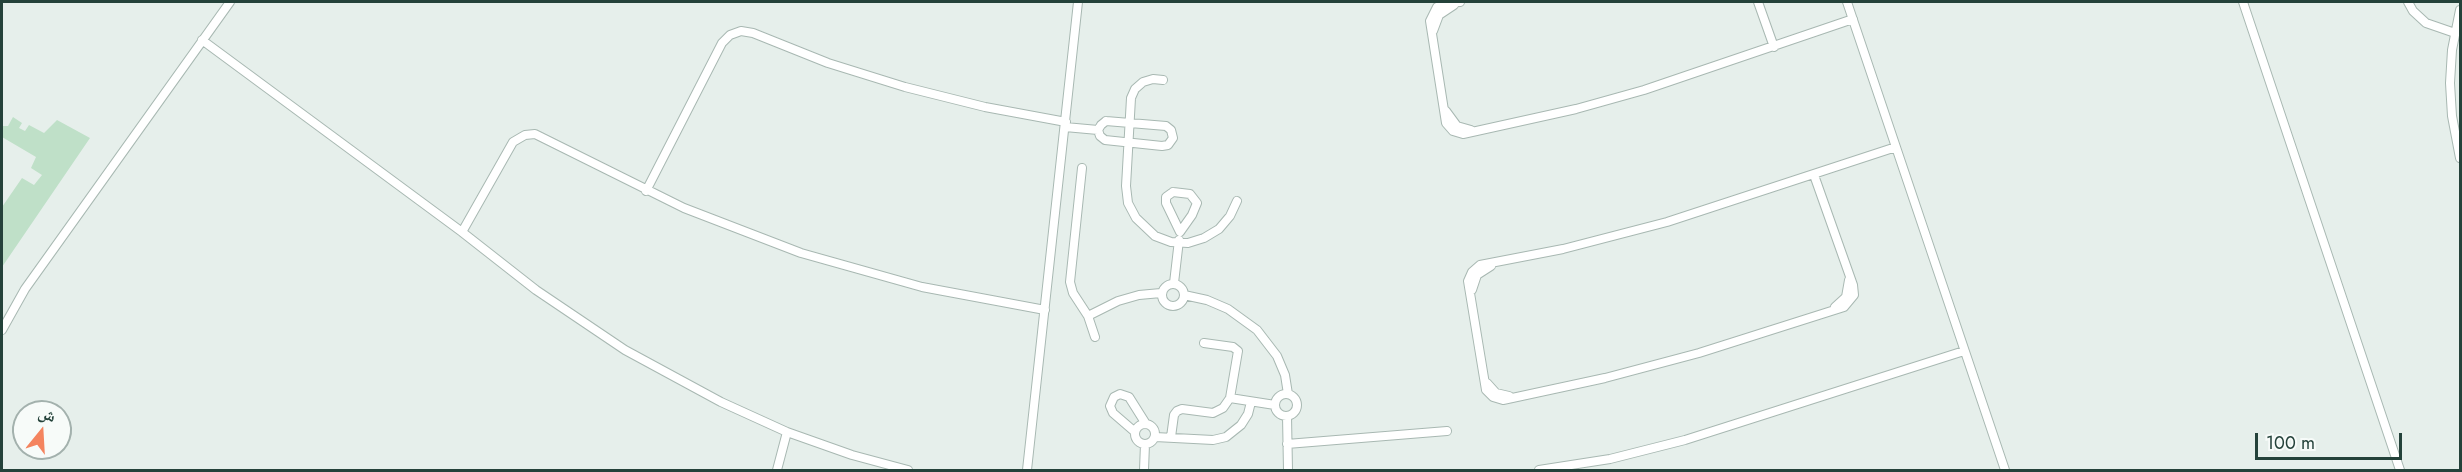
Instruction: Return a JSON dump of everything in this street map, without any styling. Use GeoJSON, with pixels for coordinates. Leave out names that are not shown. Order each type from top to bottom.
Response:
{"type":"FeatureCollection","features":[{"type":"Feature","properties":{"kind":"street"},"geometry":{"type":"LineString","coordinates":[[2,330],[25,289],[230,2]]}},
{"type":"Feature","properties":{"kind":"street"},"geometry":{"type":"LineString","coordinates":[[1027,471],[1078,2]]}},
{"type":"Feature","properties":{"kind":"street"},"geometry":{"type":"LineString","coordinates":[[1462,2],[1439,15],[1432,39],[1444,104],[1449,117],[1457,126],[1481,131],[1607,100],[1774,47],[1852,19]]}},
{"type":"Feature","properties":{"kind":"street"},"geometry":{"type":"LineString","coordinates":[[1758,2],[1774,47]]}},
{"type":"Feature","properties":{"kind":"street"},"geometry":{"type":"LineString","coordinates":[[1847,2],[2005,471]]}},
{"type":"Feature","properties":{"kind":"street"},"geometry":{"type":"LineString","coordinates":[[2243,2],[2400,471]]}},
{"type":"Feature","properties":{"kind":"street"},"geometry":{"type":"LineString","coordinates":[[2408,2],[2413,11],[2426,23],[2455,33]]}},
{"type":"Feature","properties":{"kind":"street"},"geometry":{"type":"LineString","coordinates":[[2460,10],[2450,66],[2450,100],[2460,158]]}},
{"type":"Feature","properties":{"kind":"street"},"geometry":{"type":"LineString","coordinates":[[646,191],[722,43],[730,35],[741,31],[753,33],[828,63],[906,87],[985,107],[1098,130]]}},
{"type":"Feature","properties":{"kind":"street"},"geometry":{"type":"LineString","coordinates":[[202,40],[462,232],[555,304],[625,350],[721,402],[787,432],[852,455],[908,471]]}},
{"type":"Feature","properties":{"kind":"street"},"geometry":{"type":"LineString","coordinates":[[1163,80],[1148,80],[1136,89],[1131,98],[1126,186],[1131,211],[1147,231],[1162,239],[1179,243],[1196,241],[1212,234],[1230,216],[1237,201]]}},
{"type":"Feature","properties":{"kind":"street"},"geometry":{"type":"LineString","coordinates":[[1106,121],[1129,123],[1166,126],[1171,130],[1173,138],[1165,146],[1128,143],[1105,140],[1100,136],[1098,130],[1106,121]]}},
{"type":"Feature","properties":{"kind":"street"},"geometry":{"type":"LineString","coordinates":[[462,232],[513,142],[525,135],[540,136],[646,191],[723,224],[841,266],[952,294],[1045,310]]}},
{"type":"Feature","properties":{"kind":"street"},"geometry":{"type":"LineString","coordinates":[[1814,175],[1850,275],[1846,297],[1828,312],[1605,378],[1503,400],[1493,398],[1486,390],[1468,281],[1472,272],[1480,265],[1581,245],[1666,222],[1896,147]]}},
{"type":"Feature","properties":{"kind":"street"},"geometry":{"type":"LineString","coordinates":[[1082,168],[1070,276],[1073,293],[1088,316],[1095,337]]}},
{"type":"Feature","properties":{"kind":"street"},"geometry":{"type":"LineString","coordinates":[[1174,283],[1180,232],[1192,215],[1197,202],[1190,194],[1173,192],[1166,197],[1166,203],[1180,232]]}},
{"type":"Feature","properties":{"kind":"street"},"geometry":{"type":"LineString","coordinates":[[1088,316],[1118,300],[1161,293],[1166,286],[1174,283]]}},
{"type":"Feature","properties":{"kind":"street"},"geometry":{"type":"LineString","coordinates":[[1161,293],[1165,303],[1172,306],[1179,304],[1184,295],[1182,289],[1174,283]]}},
{"type":"Feature","properties":{"kind":"street"},"geometry":{"type":"LineString","coordinates":[[1184,295],[1207,300],[1228,309],[1257,330],[1277,356],[1285,375],[1287,394]]}},
{"type":"Feature","properties":{"kind":"street"},"geometry":{"type":"LineString","coordinates":[[1171,437],[1174,415],[1177,411],[1185,409],[1213,413],[1223,408],[1230,398],[1238,351],[1233,347],[1204,343]]}},
{"type":"Feature","properties":{"kind":"street"},"geometry":{"type":"LineString","coordinates":[[1539,471],[1571,468],[1714,432],[1964,351]]}},
{"type":"Feature","properties":{"kind":"street"},"geometry":{"type":"LineString","coordinates":[[1136,432],[1113,412],[1110,406],[1114,397],[1120,394],[1129,397],[1146,424],[1154,430],[1155,436],[1151,442],[1145,444],[1136,439],[1136,432],[1139,426],[1146,424]]}},
{"type":"Feature","properties":{"kind":"street"},"geometry":{"type":"LineString","coordinates":[[1287,394],[1296,400],[1297,407],[1287,416],[1280,414],[1275,405],[1280,396],[1287,394]]}},
{"type":"Feature","properties":{"kind":"street"},"geometry":{"type":"LineString","coordinates":[[1230,398],[1275,405]]}},
{"type":"Feature","properties":{"kind":"street"},"geometry":{"type":"LineString","coordinates":[[1155,436],[1213,440],[1226,437],[1242,425],[1251,402]]}},
{"type":"Feature","properties":{"kind":"street"},"geometry":{"type":"LineString","coordinates":[[1287,416],[1288,471]]}},
{"type":"Feature","properties":{"kind":"street"},"geometry":{"type":"LineString","coordinates":[[1287,444],[1447,431]]}},
{"type":"Feature","properties":{"kind":"street"},"geometry":{"type":"LineString","coordinates":[[777,471],[787,432]]}},
{"type":"Feature","properties":{"kind":"street"},"geometry":{"type":"LineString","coordinates":[[1144,471],[1145,444]]}},
{"type":"Feature","properties":{"kind":"green space"},"geometry":{"type":"Polygon","coordinates":[[[13,117],[22,123],[19,128],[25,131],[29,125],[44,133],[57,120],[90,138],[2,267],[2,207],[22,178],[34,185],[42,175],[31,168],[36,157],[2,137],[2,126],[8,126],[13,117]]]}}]}
